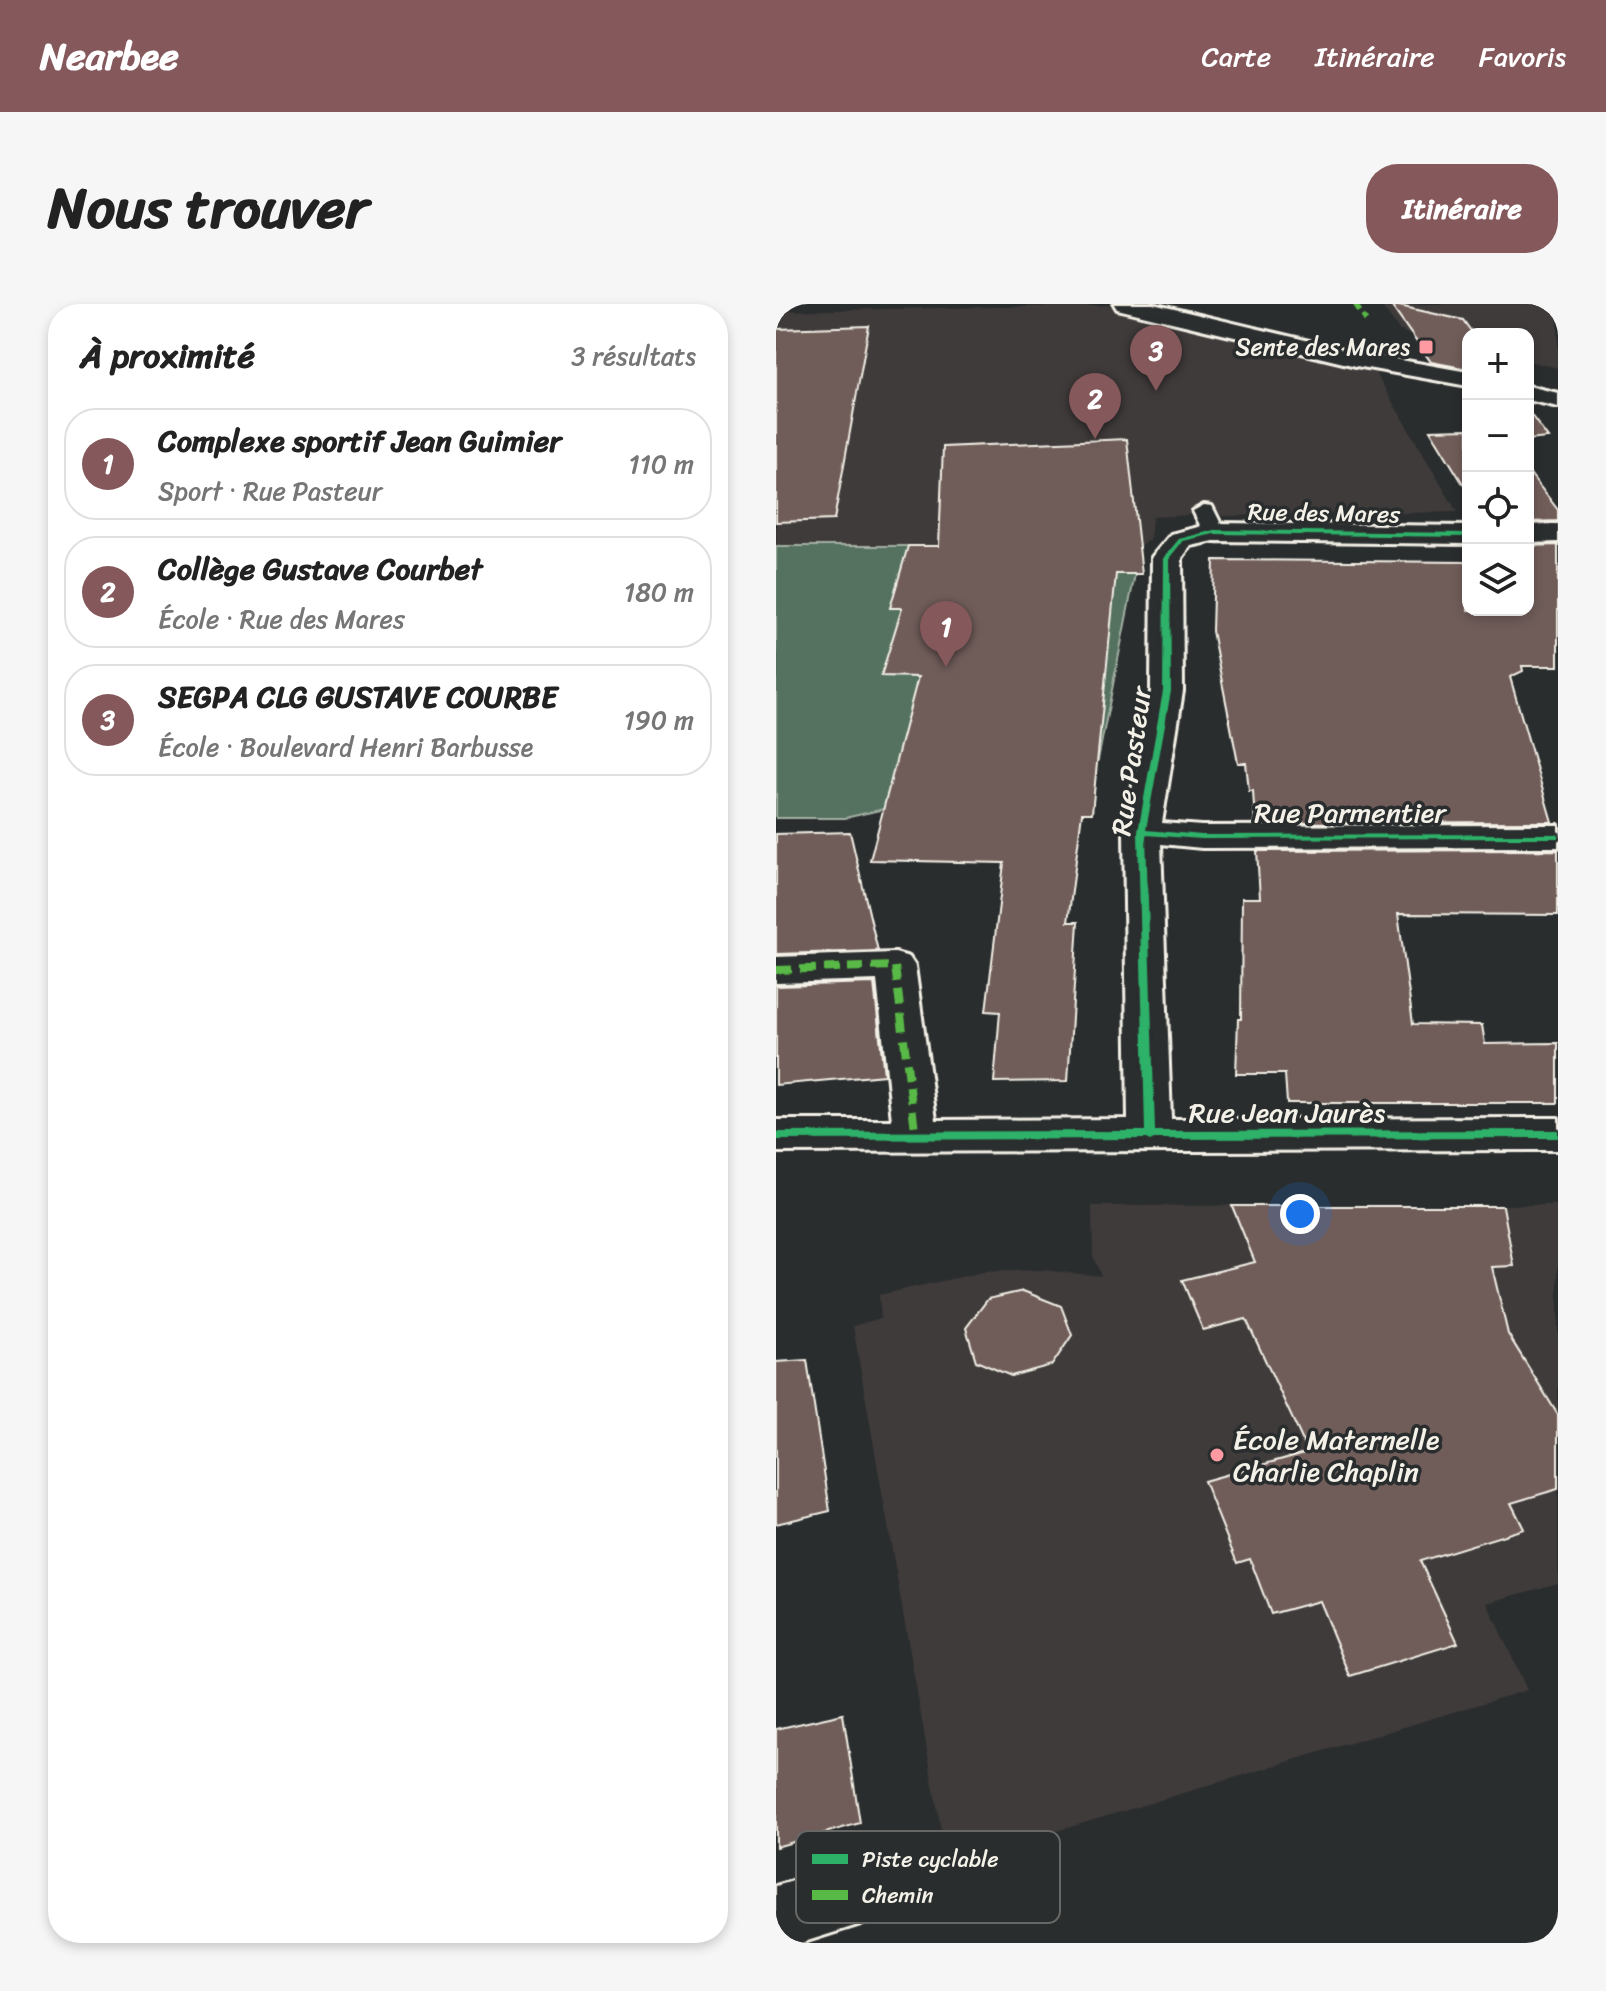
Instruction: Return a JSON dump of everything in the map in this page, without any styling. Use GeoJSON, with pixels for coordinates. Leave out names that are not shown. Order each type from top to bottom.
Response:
{"type":"FeatureCollection","features":[{"type":"Feature","properties":{"kind":"street"},"geometry":{"type":"LineString","coordinates":[[1125,304],[1356,359],[1462,378]]}},
{"type":"Feature","properties":{"kind":"street"},"geometry":{"type":"LineString","coordinates":[[1534,394],[1558,400]]}},
{"type":"Feature","properties":{"kind":"street","name":"Rue des Mares"},"geometry":{"type":"LineString","coordinates":[[1200,528],[1462,535]]}},
{"type":"Feature","properties":{"kind":"street","name":"Rue Pasteur"},"geometry":{"type":"LineString","coordinates":[[1150,1137],[1142,832],[1167,691],[1167,557],[1200,528]]}},
{"type":"Feature","properties":{"kind":"street"},"geometry":{"type":"LineString","coordinates":[[1534,534],[1558,533]]}},
{"type":"Feature","properties":{"kind":"street","name":"Rue Parmentier"},"geometry":{"type":"LineString","coordinates":[[1142,832],[1202,837],[1558,836]]}},
{"type":"Feature","properties":{"kind":"street"},"geometry":{"type":"LineString","coordinates":[[776,970],[895,966],[916,1138]]}},
{"type":"Feature","properties":{"kind":"street","name":"Rue Jean Jaurès"},"geometry":{"type":"LineString","coordinates":[[776,1136],[1558,1134]]}},
{"type":"Feature","properties":{"kind":"street"},"geometry":{"type":"LineString","coordinates":[[776,1918],[796,1912]]}},
{"type":"Feature","properties":{"kind":"shaded area"},"geometry":{"type":"Polygon","coordinates":[[[1380,304],[1558,304],[1558,368],[1534,362],[1534,328],[1462,328],[1462,337],[1418,339],[1399,330],[1380,304]]]}},
{"type":"Feature","properties":{"kind":"shaded area"},"geometry":{"type":"Polygon","coordinates":[[[1116,305],[1372,367],[1457,512],[1223,516],[1217,511],[1191,511],[1190,515],[1152,517],[1150,539],[1141,545],[1139,554],[1024,546],[776,546],[776,311],[1116,305]]]}},
{"type":"Feature","properties":{"kind":"shaded area","name":"École Maternelle Charlie Chaplin"},"geometry":{"type":"Polygon","coordinates":[[[1558,1205],[1558,1583],[1487,1603],[1527,1690],[1057,1831],[941,1831],[853,1326],[881,1318],[879,1295],[983,1272],[1041,1270],[1101,1276],[1093,1256],[1092,1206],[1558,1205]]]}},
{"type":"Feature","properties":{"kind":"green space"},"geometry":{"type":"Polygon","coordinates":[[[776,546],[1025,546],[1139,554],[1098,760],[845,818],[776,818],[776,546]]]}},
{"type":"Feature","properties":{"kind":"building"},"geometry":{"type":"Polygon","coordinates":[[[1390,304],[1463,320],[1469,328],[1462,328],[1462,368],[1431,362],[1390,304]]]}},
{"type":"Feature","properties":{"kind":"building"},"geometry":{"type":"Polygon","coordinates":[[[869,326],[834,520],[776,522],[776,329],[869,326]]]}},
{"type":"Feature","properties":{"kind":"building"},"geometry":{"type":"Polygon","coordinates":[[[1534,419],[1548,438],[1534,439],[1534,419]]]}},
{"type":"Feature","properties":{"kind":"building"},"geometry":{"type":"Polygon","coordinates":[[[1462,429],[1462,482],[1430,430],[1462,429]]]}},
{"type":"Feature","properties":{"kind":"building"},"geometry":{"type":"Polygon","coordinates":[[[1127,439],[1142,574],[1116,574],[1092,813],[1082,813],[1068,922],[1078,922],[1068,1081],[994,1082],[1000,1012],[986,1011],[1004,863],[870,860],[918,677],[881,676],[902,608],[890,608],[908,546],[939,546],[943,447],[1127,439]]]}},
{"type":"Feature","properties":{"kind":"building"},"geometry":{"type":"Polygon","coordinates":[[[1534,479],[1558,510],[1558,521],[1534,522],[1534,479]]]}},
{"type":"Feature","properties":{"kind":"building"},"geometry":{"type":"Polygon","coordinates":[[[1558,545],[1558,666],[1522,666],[1523,671],[1510,677],[1552,822],[1255,823],[1253,791],[1249,791],[1246,763],[1238,763],[1212,631],[1214,560],[1462,562],[1462,616],[1534,616],[1534,546],[1558,545]]]}},
{"type":"Feature","properties":{"kind":"building"},"geometry":{"type":"Polygon","coordinates":[[[850,832],[878,951],[776,954],[776,834],[850,832]]]}},
{"type":"Feature","properties":{"kind":"building"},"geometry":{"type":"Polygon","coordinates":[[[1558,850],[1558,915],[1398,914],[1413,1024],[1482,1025],[1485,1044],[1558,1043],[1558,1103],[1287,1103],[1285,1074],[1236,1074],[1238,1019],[1241,1019],[1242,898],[1260,898],[1257,851],[1558,850]]]}},
{"type":"Feature","properties":{"kind":"building"},"geometry":{"type":"Polygon","coordinates":[[[874,983],[884,1075],[776,1085],[776,986],[874,983]]]}},
{"type":"Feature","properties":{"kind":"building"},"geometry":{"type":"Polygon","coordinates":[[[1232,1206],[1503,1206],[1514,1266],[1492,1267],[1508,1334],[1558,1415],[1558,1489],[1511,1503],[1524,1529],[1420,1561],[1458,1643],[1350,1676],[1319,1601],[1271,1614],[1250,1559],[1237,1563],[1204,1481],[1308,1452],[1246,1319],[1203,1330],[1182,1280],[1255,1262],[1232,1206]]]}},
{"type":"Feature","properties":{"kind":"building"},"geometry":{"type":"Polygon","coordinates":[[[1023,1291],[1061,1306],[1072,1335],[1052,1365],[1011,1376],[976,1361],[966,1328],[988,1299],[1023,1291]]]}},
{"type":"Feature","properties":{"kind":"building"},"geometry":{"type":"Polygon","coordinates":[[[807,1360],[830,1511],[776,1524],[776,1362],[807,1360]]]}},
{"type":"Feature","properties":{"kind":"building"},"geometry":{"type":"Polygon","coordinates":[[[843,1714],[860,1823],[832,1831],[796,1831],[796,1841],[776,1847],[776,1729],[843,1714]]]}},
{"type":"Feature","properties":{"kind":"marked path"},"geometry":{"type":"LineString","coordinates":[[1355,304],[1366,321]]}},
{"type":"Feature","properties":{"kind":"marked path"},"geometry":{"type":"LineString","coordinates":[[776,970],[895,966],[916,1138]]}},
{"type":"Feature","properties":{"kind":"cycle path"},"geometry":{"type":"LineString","coordinates":[[1150,1137],[1142,832],[1167,691],[1167,557],[1181,540],[1214,532],[1462,535]]}},
{"type":"Feature","properties":{"kind":"cycle path"},"geometry":{"type":"LineString","coordinates":[[1142,832],[1202,837],[1558,836]]}},
{"type":"Feature","properties":{"kind":"cycle path"},"geometry":{"type":"LineString","coordinates":[[776,1136],[1558,1134]]}},
{"type":"Feature","properties":{"kind":"place","name":"Sente des Mares"},"geometry":{"type":"Point","coordinates":[1426,347]}},
{"type":"Feature","properties":{"kind":"place","name":"SEGPA CLG GUSTAVE COURBE"},"geometry":{"type":"Point","coordinates":[1156,391]}},
{"type":"Feature","properties":{"kind":"place","name":"Collège Gustave Courbet"},"geometry":{"type":"Point","coordinates":[1095,439]}},
{"type":"Feature","properties":{"kind":"place","name":"Complexe sportif Jean Guimier"},"geometry":{"type":"Point","coordinates":[946,667]}},
{"type":"Feature","properties":{"kind":"place","name":"École Maternelle Charlie Chaplin"},"geometry":{"type":"Point","coordinates":[1217,1455]}}]}
